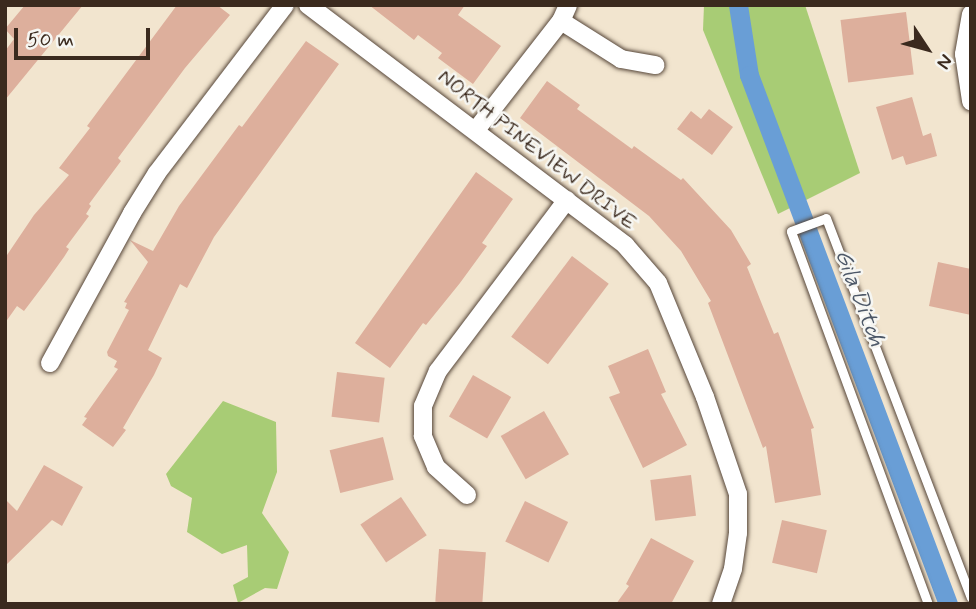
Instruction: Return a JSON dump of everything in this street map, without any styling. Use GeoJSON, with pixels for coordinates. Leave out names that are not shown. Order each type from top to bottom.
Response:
{"type":"FeatureCollection","features":[{"type":"Feature","properties":{"kind":"street"},"geometry":{"type":"LineString","coordinates":[[50,363],[138,203],[285,5]]}},
{"type":"Feature","properties":{"kind":"street","name":"NORTH PINEVIEW DRIVE"},"geometry":{"type":"LineString","coordinates":[[308,5],[625,245],[658,283],[673,314],[738,494],[738,533],[733,569],[721,604]]}},
{"type":"Feature","properties":{"kind":"street"},"geometry":{"type":"LineString","coordinates":[[476,130],[565,13],[621,60],[655,65]]}},
{"type":"Feature","properties":{"kind":"street"},"geometry":{"type":"LineString","coordinates":[[971,14],[964,54],[971,101]]}},
{"type":"Feature","properties":{"kind":"street"},"geometry":{"type":"LineString","coordinates":[[467,495],[436,467],[423,436],[423,406],[438,371],[568,200]]}},
{"type":"Feature","properties":{"kind":"lane"},"geometry":{"type":"LineString","coordinates":[[928,604],[791,231],[827,218],[971,597]]}},
{"type":"Feature","properties":{"kind":"green space"},"geometry":{"type":"Polygon","coordinates":[[[704,5],[805,5],[860,173],[778,214],[703,30],[704,5]]]}},
{"type":"Feature","properties":{"kind":"green space"},"geometry":{"type":"Polygon","coordinates":[[[223,401],[276,422],[277,472],[262,513],[289,552],[277,589],[265,588],[238,603],[233,585],[248,577],[247,545],[222,554],[187,532],[192,498],[171,486],[166,474],[223,401]]]}},
{"type":"Feature","properties":{"kind":"building"},"geometry":{"type":"Polygon","coordinates":[[[25,5],[83,5],[5,100],[5,51],[14,39],[5,29],[25,5]]]}},
{"type":"Feature","properties":{"kind":"building"},"geometry":{"type":"Polygon","coordinates":[[[177,5],[217,5],[230,15],[185,68],[118,158],[121,161],[89,204],[91,206],[86,214],[89,216],[66,247],[69,249],[46,282],[24,311],[17,306],[5,323],[5,258],[34,215],[69,175],[59,168],[90,128],[87,126],[177,5]]]}},
{"type":"Feature","properties":{"kind":"building"},"geometry":{"type":"Polygon","coordinates":[[[369,5],[465,5],[458,15],[501,46],[473,84],[438,58],[442,53],[418,35],[414,40],[369,5]]]}},
{"type":"Feature","properties":{"kind":"building"},"geometry":{"type":"Polygon","coordinates":[[[906,12],[914,75],[848,83],[840,20],[906,12]]]}},
{"type":"Feature","properties":{"kind":"building"},"geometry":{"type":"Polygon","coordinates":[[[306,41],[339,64],[214,237],[187,288],[180,284],[148,350],[162,358],[123,428],[126,430],[113,447],[82,425],[87,418],[84,417],[118,369],[114,367],[117,361],[108,356],[107,352],[129,310],[125,308],[127,303],[124,302],[148,262],[130,240],[153,251],[179,206],[306,41]]]}},
{"type":"Feature","properties":{"kind":"building"},"geometry":{"type":"Polygon","coordinates":[[[547,81],[580,105],[577,109],[632,149],[634,146],[681,180],[683,178],[731,230],[751,264],[747,267],[774,334],[778,332],[814,428],[811,429],[821,495],[775,503],[766,446],[763,448],[708,303],[711,301],[681,251],[649,216],[520,118],[547,81]]]}},
{"type":"Feature","properties":{"kind":"building"},"geometry":{"type":"Polygon","coordinates":[[[912,97],[923,136],[931,133],[937,156],[906,165],[903,156],[892,160],[876,107],[912,97]]]}},
{"type":"Feature","properties":{"kind":"building"},"geometry":{"type":"Polygon","coordinates":[[[709,109],[733,127],[712,155],[677,129],[691,111],[701,119],[709,109]]]}},
{"type":"Feature","properties":{"kind":"building"},"geometry":{"type":"Polygon","coordinates":[[[476,172],[513,199],[482,243],[487,246],[426,325],[423,323],[390,368],[355,343],[476,172]]]}},
{"type":"Feature","properties":{"kind":"building"},"geometry":{"type":"Polygon","coordinates":[[[572,256],[609,284],[548,364],[511,337],[572,256]]]}},
{"type":"Feature","properties":{"kind":"building"},"geometry":{"type":"Polygon","coordinates":[[[938,262],[971,269],[971,315],[929,306],[938,262]]]}},
{"type":"Feature","properties":{"kind":"building"},"geometry":{"type":"Polygon","coordinates":[[[648,349],[666,392],[661,394],[687,445],[643,468],[609,397],[620,393],[608,366],[648,349]]]}},
{"type":"Feature","properties":{"kind":"building"},"geometry":{"type":"Polygon","coordinates":[[[337,372],[385,378],[379,423],[332,417],[337,372]]]}},
{"type":"Feature","properties":{"kind":"building"},"geometry":{"type":"Polygon","coordinates":[[[473,375],[511,397],[487,439],[449,417],[473,375]]]}},
{"type":"Feature","properties":{"kind":"building"},"geometry":{"type":"Polygon","coordinates":[[[544,411],[569,454],[526,479],[501,436],[544,411]]]}},
{"type":"Feature","properties":{"kind":"building"},"geometry":{"type":"Polygon","coordinates":[[[383,437],[394,480],[340,493],[330,450],[383,437]]]}},
{"type":"Feature","properties":{"kind":"building"},"geometry":{"type":"Polygon","coordinates":[[[44,465],[83,487],[62,526],[52,520],[5,566],[5,499],[17,511],[44,465]]]}},
{"type":"Feature","properties":{"kind":"building"},"geometry":{"type":"Polygon","coordinates":[[[691,475],[696,516],[655,521],[650,480],[691,475]]]}},
{"type":"Feature","properties":{"kind":"building"},"geometry":{"type":"Polygon","coordinates":[[[401,497],[427,535],[386,563],[360,524],[401,497]]]}},
{"type":"Feature","properties":{"kind":"building"},"geometry":{"type":"Polygon","coordinates":[[[525,501],[568,522],[548,562],[505,541],[525,501]]]}},
{"type":"Feature","properties":{"kind":"building"},"geometry":{"type":"Polygon","coordinates":[[[782,520],[827,530],[817,573],[772,563],[782,520]]]}},
{"type":"Feature","properties":{"kind":"building"},"geometry":{"type":"Polygon","coordinates":[[[651,538],[694,561],[671,604],[616,604],[629,586],[626,584],[651,538]]]}},
{"type":"Feature","properties":{"kind":"building"},"geometry":{"type":"Polygon","coordinates":[[[439,549],[486,552],[482,604],[435,602],[439,549]]]}},
{"type":"Feature","properties":{"kind":"waterway","name":"Gila Ditch"},"geometry":{"type":"LineString","coordinates":[[738,5],[749,75],[948,604]]}}]}
